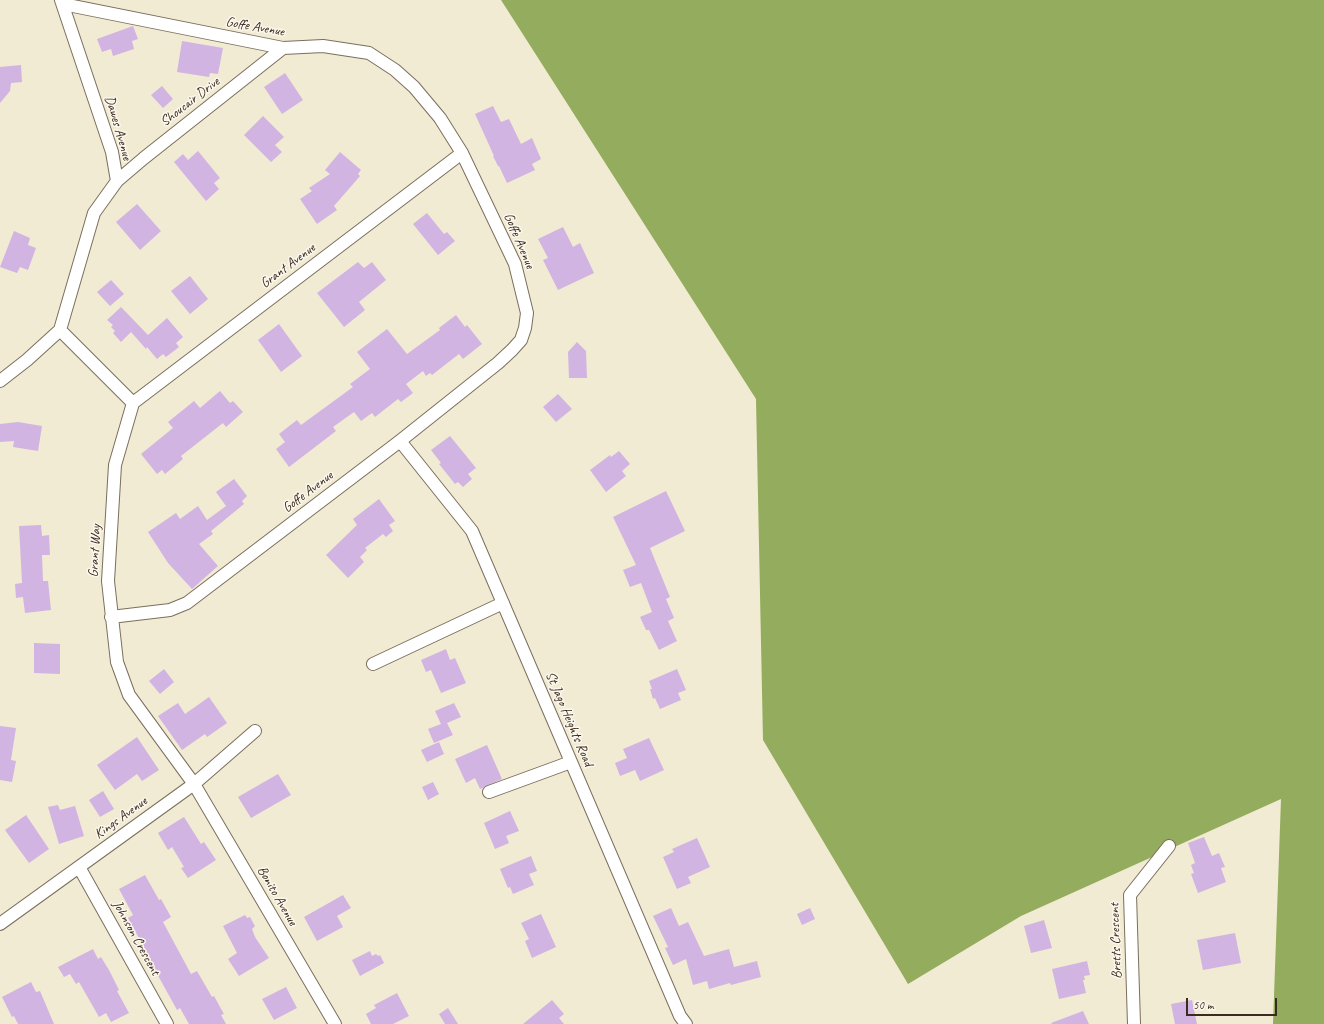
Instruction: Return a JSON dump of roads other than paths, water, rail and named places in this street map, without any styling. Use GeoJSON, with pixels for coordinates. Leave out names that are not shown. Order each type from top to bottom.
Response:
{"type":"FeatureCollection","features":[{"type":"Feature","properties":{"kind":"street","name":"Goffe Avenue"},"geometry":{"type":"LineString","coordinates":[[62,2],[283,48],[323,46],[369,53],[395,70],[414,87],[440,118],[462,153],[515,264],[526,313],[525,328],[521,340],[512,350],[400,441],[187,603],[170,610],[111,617]]}},
{"type":"Feature","properties":{"kind":"street","name":"Dawes Avenue"},"geometry":{"type":"LineString","coordinates":[[60,330],[94,212],[116,181],[112,152],[62,2]]}},
{"type":"Feature","properties":{"kind":"street","name":"Shoucair Drive"},"geometry":{"type":"LineString","coordinates":[[116,181],[283,48]]}},
{"type":"Feature","properties":{"kind":"street","name":"Grant Avenue"},"geometry":{"type":"LineString","coordinates":[[133,403],[462,153]]}},
{"type":"Feature","properties":{"kind":"street"},"geometry":{"type":"LineString","coordinates":[[0,381],[27,360],[60,330],[133,403]]}},
{"type":"Feature","properties":{"kind":"street","name":"Grant Way"},"geometry":{"type":"LineString","coordinates":[[133,403],[115,465],[108,581],[116,662],[129,695],[194,784]]}},
{"type":"Feature","properties":{"kind":"street","name":"St Jago Heights Road"},"geometry":{"type":"LineString","coordinates":[[400,441],[472,531],[680,1016],[686,1024]]}},
{"type":"Feature","properties":{"kind":"street"},"geometry":{"type":"LineString","coordinates":[[373,664],[503,603]]}},
{"type":"Feature","properties":{"kind":"street","name":"Kings Avenue"},"geometry":{"type":"LineString","coordinates":[[0,924],[194,784],[255,731]]}},
{"type":"Feature","properties":{"kind":"street"},"geometry":{"type":"LineString","coordinates":[[489,792],[571,762]]}},
{"type":"Feature","properties":{"kind":"street","name":"Bonito Avenue"},"geometry":{"type":"LineString","coordinates":[[194,784],[334,1024]]}},
{"type":"Feature","properties":{"kind":"street","name":"Bretts Crescent"},"geometry":{"type":"LineString","coordinates":[[1134,1024],[1130,895],[1169,846]]}},
{"type":"Feature","properties":{"kind":"street","name":"Johnson Crescent"},"geometry":{"type":"LineString","coordinates":[[79,867],[166,1024]]}}]}
